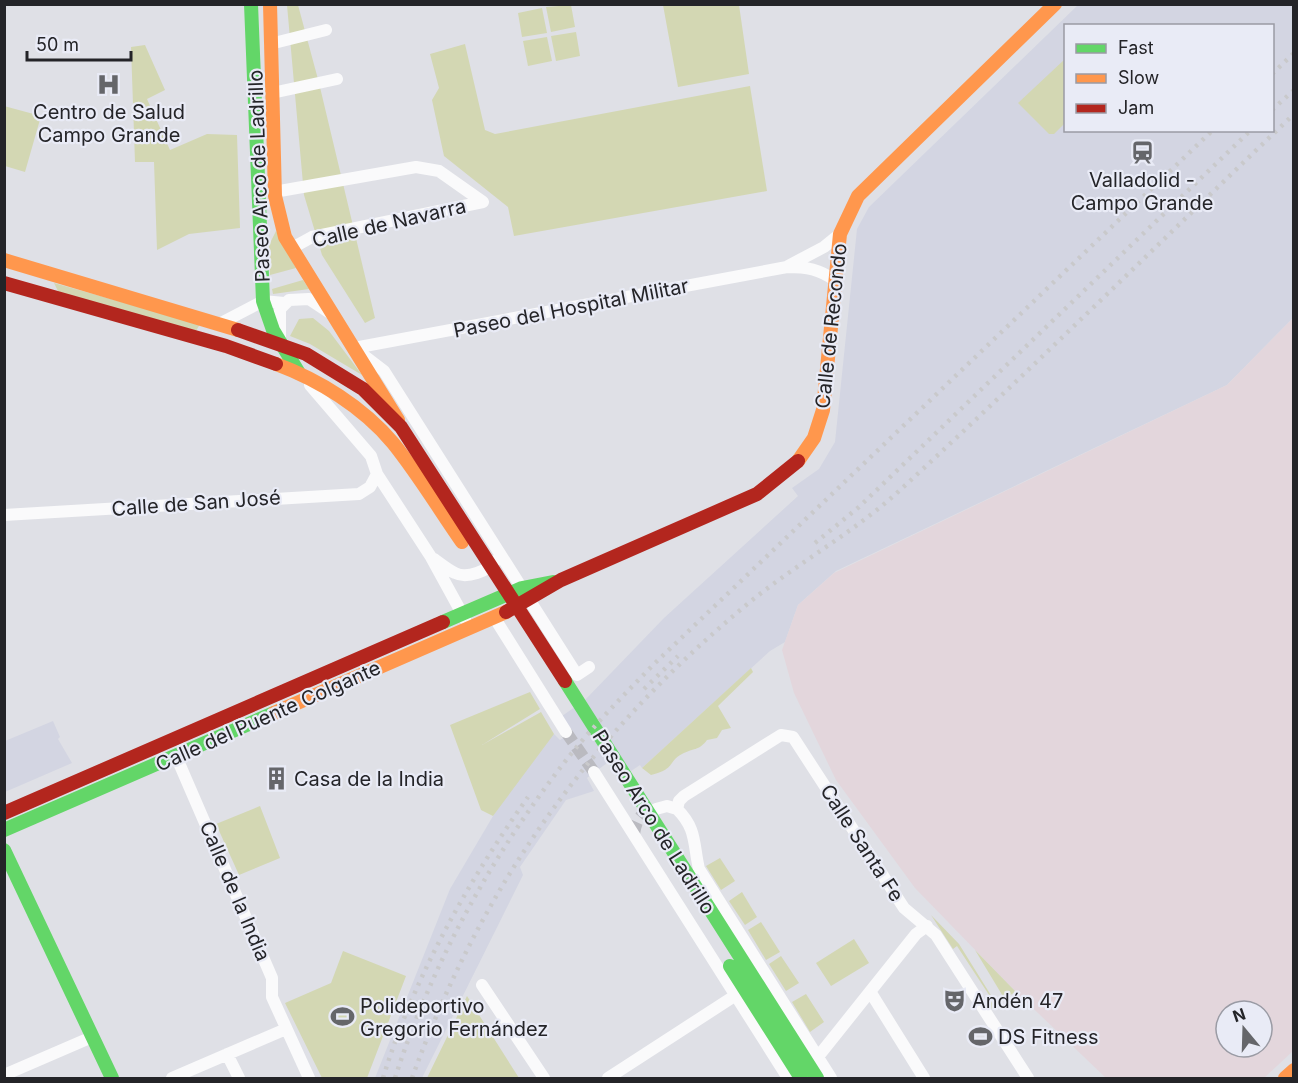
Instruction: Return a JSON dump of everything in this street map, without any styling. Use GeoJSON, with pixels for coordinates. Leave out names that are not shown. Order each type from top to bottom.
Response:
{"type":"FeatureCollection","features":[{"type":"Feature","properties":{"kind":"street","name":"Paseo Arco de Ladrillo"},"geometry":{"type":"LineString","coordinates":[[251,4],[263,301],[273,330],[299,373],[371,456],[377,474],[431,557],[470,628]]}},
{"type":"Feature","properties":{"kind":"street","name":"Paseo Arco de Ladrillo"},"geometry":{"type":"LineString","coordinates":[[270,4],[274,192],[285,237],[385,396],[461,528],[724,944],[801,1078]]}},
{"type":"Feature","properties":{"kind":"street","name":"Calle de Recondo"},"geometry":{"type":"LineString","coordinates":[[530,601],[561,580],[757,494],[802,459],[817,434],[823,410],[840,234],[858,196],[1055,4]]}},
{"type":"Feature","properties":{"kind":"street"},"geometry":{"type":"LineString","coordinates":[[270,44],[326,30]]}},
{"type":"Feature","properties":{"kind":"street"},"geometry":{"type":"LineString","coordinates":[[272,93],[337,79]]}},
{"type":"Feature","properties":{"kind":"street","name":"Calle de Navarra"},"geometry":{"type":"LineString","coordinates":[[274,192],[416,167],[439,171],[483,202],[312,237],[291,248]]}},
{"type":"Feature","properties":{"kind":"street","name":"Paseo del Hospital Militar"},"geometry":{"type":"LineString","coordinates":[[787,267],[824,247],[840,234]]}},
{"type":"Feature","properties":{"kind":"street"},"geometry":{"type":"LineString","coordinates":[[4,260],[281,343]]}},
{"type":"Feature","properties":{"kind":"street","name":"Paseo del Hospital Militar"},"geometry":{"type":"LineString","coordinates":[[354,348],[787,267],[809,267],[822,271],[836,281]]}},
{"type":"Feature","properties":{"kind":"street"},"geometry":{"type":"LineString","coordinates":[[4,283],[226,346],[299,373]]}},
{"type":"Feature","properties":{"kind":"street","name":"Paseo Arco de Ladrillo"},"geometry":{"type":"LineString","coordinates":[[281,343],[279,317],[284,303],[295,299],[309,299],[333,315]]}},
{"type":"Feature","properties":{"kind":"street"},"geometry":{"type":"LineString","coordinates":[[220,323],[263,301],[284,303]]}},
{"type":"Feature","properties":{"kind":"street","name":"Paseo Arco de Ladrillo"},"geometry":{"type":"LineString","coordinates":[[281,343],[331,367],[363,389],[401,427]]}},
{"type":"Feature","properties":{"kind":"street","name":"Paseo Arco de Ladrillo"},"geometry":{"type":"LineString","coordinates":[[354,348],[384,372],[577,675],[589,667]]}},
{"type":"Feature","properties":{"kind":"street","name":"Paseo Arco de Ladrillo"},"geometry":{"type":"LineString","coordinates":[[299,373],[341,396],[392,442],[461,528]]}},
{"type":"Feature","properties":{"kind":"street","name":"Calle de San José"},"geometry":{"type":"LineString","coordinates":[[4,515],[359,494],[370,487],[377,474]]}},
{"type":"Feature","properties":{"kind":"street","name":"Paseo Arco de Ladrillo"},"geometry":{"type":"LineString","coordinates":[[431,557],[454,573],[463,575],[491,566],[497,550]]}},
{"type":"Feature","properties":{"kind":"street","name":"Calle de Recondo"},"geometry":{"type":"LineString","coordinates":[[522,588],[561,580]]}},
{"type":"Feature","properties":{"kind":"street","name":"Calle del Puente Colgante"},"geometry":{"type":"LineString","coordinates":[[4,813],[522,588]]}},
{"type":"Feature","properties":{"kind":"street","name":"Calle del Puente Colgante"},"geometry":{"type":"LineString","coordinates":[[4,830],[530,601]]}},
{"type":"Feature","properties":{"kind":"street","name":"Paseo Arco de Ladrillo"},"geometry":{"type":"LineString","coordinates":[[494,617],[566,732]]}},
{"type":"Feature","properties":{"kind":"street","name":"Calle Santa Fe"},"geometry":{"type":"LineString","coordinates":[[677,808],[684,796],[781,735],[793,737],[904,908],[936,935],[1028,1078]]}},
{"type":"Feature","properties":{"kind":"street","name":"Calle de la India"},"geometry":{"type":"LineString","coordinates":[[176,756],[272,978],[272,997],[309,1078]]}},
{"type":"Feature","properties":{"kind":"street","name":"Paseo Arco de Ladrillo"},"geometry":{"type":"LineString","coordinates":[[594,772],[788,1078]]}},
{"type":"Feature","properties":{"kind":"street"},"geometry":{"type":"LineString","coordinates":[[656,809],[667,806],[677,808],[689,820],[695,834],[699,869],[831,1078]]}},
{"type":"Feature","properties":{"kind":"street"},"geometry":{"type":"LineString","coordinates":[[4,850],[112,1078]]}},
{"type":"Feature","properties":{"kind":"street"},"geometry":{"type":"LineString","coordinates":[[818,1058],[916,934],[927,926]]}},
{"type":"Feature","properties":{"kind":"street","name":"Paseo Arco de Ladrillo"},"geometry":{"type":"LineString","coordinates":[[724,944],[817,1078]]}},
{"type":"Feature","properties":{"kind":"street"},"geometry":{"type":"LineString","coordinates":[[482,985],[544,1078]]}},
{"type":"Feature","properties":{"kind":"street"},"geometry":{"type":"LineString","coordinates":[[871,993],[924,1078]]}},
{"type":"Feature","properties":{"kind":"street"},"geometry":{"type":"LineString","coordinates":[[608,1078],[736,995]]}},
{"type":"Feature","properties":{"kind":"street"},"geometry":{"type":"LineString","coordinates":[[172,1078],[286,1029]]}},
{"type":"Feature","properties":{"kind":"street"},"geometry":{"type":"LineString","coordinates":[[4,1075],[92,1037]]}},
{"type":"Feature","properties":{"kind":"street"},"geometry":{"type":"LineString","coordinates":[[227,1054],[239,1078]]}},
{"type":"Feature","properties":{"kind":"street"},"geometry":{"type":"LineString","coordinates":[[1285,1078],[1293,1070]]}},
{"type":"Feature","properties":{"kind":"shaded area"},"geometry":{"type":"Polygon","coordinates":[[[1078,5],[1293,5],[1293,318],[1227,385],[836,571],[798,605],[785,642],[770,651],[642,768],[640,765],[631,771],[619,754],[587,778],[594,791],[566,800],[520,867],[523,875],[422,1078],[375,1078],[450,889],[529,755],[554,734],[560,740],[572,732],[562,716],[585,700],[664,618],[798,496],[792,488],[819,469],[835,442],[857,229],[869,207],[1078,5]]]}},
{"type":"Feature","properties":{"kind":"shaded area"},"geometry":{"type":"Polygon","coordinates":[[[1293,318],[1293,1051],[1264,1078],[1106,1078],[1016,992],[915,888],[836,780],[794,693],[782,650],[798,605],[834,573],[1227,385],[1293,318]]]}},
{"type":"Feature","properties":{"kind":"shaded area"},"geometry":{"type":"Polygon","coordinates":[[[53,721],[60,737],[58,739],[72,763],[5,792],[5,741],[53,721]]]}},
{"type":"Feature","properties":{"kind":"green space"},"geometry":{"type":"Polygon","coordinates":[[[287,5],[298,5],[319,83],[375,318],[365,323],[322,255],[304,195],[287,5]]]}},
{"type":"Feature","properties":{"kind":"green space"},"geometry":{"type":"Polygon","coordinates":[[[571,5],[575,27],[551,32],[546,7],[571,5]]]}},
{"type":"Feature","properties":{"kind":"green space"},"geometry":{"type":"Polygon","coordinates":[[[663,5],[739,5],[749,74],[678,87],[663,5]]]}},
{"type":"Feature","properties":{"kind":"green space"},"geometry":{"type":"Polygon","coordinates":[[[542,8],[547,33],[522,37],[518,13],[542,8]]]}},
{"type":"Feature","properties":{"kind":"green space"},"geometry":{"type":"Polygon","coordinates":[[[576,32],[580,56],[556,61],[551,36],[576,32]]]}},
{"type":"Feature","properties":{"kind":"green space"},"geometry":{"type":"Polygon","coordinates":[[[547,37],[552,61],[528,66],[523,41],[547,37]]]}},
{"type":"Feature","properties":{"kind":"green space"},"geometry":{"type":"Polygon","coordinates":[[[465,44],[485,130],[495,134],[750,86],[767,191],[514,236],[508,207],[444,156],[432,100],[439,88],[430,54],[465,44]]]}},
{"type":"Feature","properties":{"kind":"green space"},"geometry":{"type":"Polygon","coordinates":[[[145,45],[165,90],[147,99],[170,150],[207,134],[237,135],[240,228],[189,234],[157,250],[154,162],[135,162],[131,47],[145,45]]]}},
{"type":"Feature","properties":{"kind":"green space"},"geometry":{"type":"Polygon","coordinates":[[[1064,60],[1064,124],[1054,134],[1049,134],[1018,103],[1064,60]]]}},
{"type":"Feature","properties":{"kind":"green space"},"geometry":{"type":"Polygon","coordinates":[[[4,106],[41,116],[25,172],[5,166],[4,106]]]}},
{"type":"Feature","properties":{"kind":"green space"},"geometry":{"type":"Polygon","coordinates":[[[276,231],[296,268],[270,275],[269,245],[276,231]]]}},
{"type":"Feature","properties":{"kind":"green space"},"geometry":{"type":"Polygon","coordinates":[[[303,280],[309,289],[273,294],[272,289],[303,280]]]}},
{"type":"Feature","properties":{"kind":"green space"},"geometry":{"type":"Polygon","coordinates":[[[54,283],[200,324],[196,331],[59,293],[54,283]]]}},
{"type":"Feature","properties":{"kind":"green space"},"geometry":{"type":"Polygon","coordinates":[[[313,318],[329,331],[362,375],[310,344],[290,336],[299,319],[313,318]]]}},
{"type":"Feature","properties":{"kind":"green space"},"geometry":{"type":"Polygon","coordinates":[[[751,668],[753,672],[718,706],[731,728],[722,730],[717,738],[707,740],[698,748],[678,757],[668,768],[659,773],[651,775],[642,768],[751,668]]]}},
{"type":"Feature","properties":{"kind":"green space"},"geometry":{"type":"Polygon","coordinates":[[[530,692],[540,709],[482,745],[541,712],[554,734],[493,816],[481,810],[450,725],[530,692]]]}},
{"type":"Feature","properties":{"kind":"green space"},"geometry":{"type":"Polygon","coordinates":[[[260,806],[280,858],[239,875],[216,824],[260,806]]]}},
{"type":"Feature","properties":{"kind":"green space"},"geometry":{"type":"Polygon","coordinates":[[[720,858],[735,881],[721,890],[706,866],[720,858]]]}},
{"type":"Feature","properties":{"kind":"green space"},"geometry":{"type":"Polygon","coordinates":[[[742,892],[757,917],[745,925],[729,901],[742,892]]]}},
{"type":"Feature","properties":{"kind":"green space"},"geometry":{"type":"Polygon","coordinates":[[[931,915],[959,944],[997,1005],[992,1009],[989,1004],[993,1001],[957,946],[953,949],[931,915]]]}},
{"type":"Feature","properties":{"kind":"green space"},"geometry":{"type":"Polygon","coordinates":[[[761,922],[780,952],[766,960],[748,930],[761,922]]]}},
{"type":"Feature","properties":{"kind":"green space"},"geometry":{"type":"Polygon","coordinates":[[[854,939],[869,963],[831,986],[816,963],[854,939]]]}},
{"type":"Feature","properties":{"kind":"green space"},"geometry":{"type":"Polygon","coordinates":[[[975,950],[1016,992],[1004,998],[975,950]]]}},
{"type":"Feature","properties":{"kind":"green space","name":"Polideportivo Gregorio Fernández"},"geometry":{"type":"Polygon","coordinates":[[[343,951],[406,976],[367,1078],[322,1078],[285,1003],[331,983],[343,951]]]}},
{"type":"Feature","properties":{"kind":"green space"},"geometry":{"type":"Polygon","coordinates":[[[781,956],[799,983],[786,991],[769,964],[781,956]]]}},
{"type":"Feature","properties":{"kind":"green space"},"geometry":{"type":"Polygon","coordinates":[[[806,994],[824,1022],[810,1032],[792,1002],[806,994]]]}},
{"type":"Feature","properties":{"kind":"green space"},"geometry":{"type":"Polygon","coordinates":[[[467,996],[519,1078],[427,1078],[467,996]]]}},
{"type":"Feature","properties":{"kind":"tunnel"},"geometry":{"type":"LineString","coordinates":[[566,732],[594,772]]}},
{"type":"Feature","properties":{"kind":"tunnel"},"geometry":{"type":"LineString","coordinates":[[634,834],[639,819],[652,809]]}},
{"type":"Feature","properties":{"kind":"railway"},"geometry":{"type":"LineString","coordinates":[[1274,72],[1294,53]]}},
{"type":"Feature","properties":{"kind":"railway"},"geometry":{"type":"LineString","coordinates":[[1274,108],[1294,90]]}},
{"type":"Feature","properties":{"kind":"railway"},"geometry":{"type":"LineString","coordinates":[[412,1078],[440,1008],[471,942],[506,879],[546,819],[589,763],[636,708],[688,656],[745,606],[881,507],[899,491],[1294,114]]}},
{"type":"Feature","properties":{"kind":"railway"},"geometry":{"type":"LineString","coordinates":[[395,1078],[427,993],[467,911],[514,833],[587,735],[653,665],[1211,132]]}},
{"type":"Feature","properties":{"kind":"railway"},"geometry":{"type":"LineString","coordinates":[[815,543],[859,507],[1249,132]]}},
{"type":"Feature","properties":{"kind":"railway"},"geometry":{"type":"LineString","coordinates":[[644,689],[678,656]]}},
{"type":"Feature","properties":{"kind":"railway"},"geometry":{"type":"LineString","coordinates":[[383,1078],[410,1004],[444,932],[484,863],[528,797]]}},
{"type":"Feature","properties":{"kind":"traffic: fast"},"geometry":{"type":"LineString","coordinates":[[251,4],[263,301],[273,330],[299,373]]}},
{"type":"Feature","properties":{"kind":"traffic: fast"},"geometry":{"type":"LineString","coordinates":[[443,622],[522,588],[553,582]]}},
{"type":"Feature","properties":{"kind":"traffic: fast"},"geometry":{"type":"LineString","coordinates":[[565,681],[817,1078]]}},
{"type":"Feature","properties":{"kind":"traffic: fast"},"geometry":{"type":"LineString","coordinates":[[4,830],[274,713]]}},
{"type":"Feature","properties":{"kind":"traffic: fast"},"geometry":{"type":"LineString","coordinates":[[4,850],[112,1078]]}},
{"type":"Feature","properties":{"kind":"traffic: fast"},"geometry":{"type":"LineString","coordinates":[[730,966],[801,1078]]}},
{"type":"Feature","properties":{"kind":"traffic: slow"},"geometry":{"type":"LineString","coordinates":[[270,4],[275,196],[285,237],[398,420]]}},
{"type":"Feature","properties":{"kind":"traffic: slow"},"geometry":{"type":"LineString","coordinates":[[798,461],[814,438],[823,410],[840,234],[858,196],[1055,4]]}},
{"type":"Feature","properties":{"kind":"traffic: slow"},"geometry":{"type":"LineString","coordinates":[[4,260],[238,330]]}},
{"type":"Feature","properties":{"kind":"traffic: slow"},"geometry":{"type":"LineString","coordinates":[[276,364],[308,378],[339,396],[381,430],[411,467],[462,542]]}},
{"type":"Feature","properties":{"kind":"traffic: slow"},"geometry":{"type":"LineString","coordinates":[[274,713],[506,612]]}},
{"type":"Feature","properties":{"kind":"traffic: slow"},"geometry":{"type":"LineString","coordinates":[[1285,1078],[1294,1070]]}},
{"type":"Feature","properties":{"kind":"traffic: jam"},"geometry":{"type":"LineString","coordinates":[[4,283],[226,346],[276,364]]}},
{"type":"Feature","properties":{"kind":"traffic: jam"},"geometry":{"type":"LineString","coordinates":[[238,330],[306,354],[363,389],[401,427],[565,681]]}},
{"type":"Feature","properties":{"kind":"traffic: jam"},"geometry":{"type":"LineString","coordinates":[[506,612],[561,580],[757,494],[798,461]]}},
{"type":"Feature","properties":{"kind":"traffic: jam"},"geometry":{"type":"LineString","coordinates":[[4,813],[443,622]]}},
{"type":"Feature","properties":{"kind":"place","name":"Centro de Salud Campo Grande"},"geometry":{"type":"Point","coordinates":[109,84]}},
{"type":"Feature","properties":{"kind":"place","name":"Valladolid - Campo Grande"},"geometry":{"type":"Point","coordinates":[1142,153]}},
{"type":"Feature","properties":{"kind":"place","name":"Casa de la India"},"geometry":{"type":"Point","coordinates":[276,779]}},
{"type":"Feature","properties":{"kind":"place","name":"Andén 47"},"geometry":{"type":"Point","coordinates":[954,1001]}},
{"type":"Feature","properties":{"kind":"place","name":"Polideportivo Gregorio Fernández"},"geometry":{"type":"Point","coordinates":[342,1017]}},
{"type":"Feature","properties":{"kind":"place","name":"DS Fitness"},"geometry":{"type":"Point","coordinates":[980,1037]}}]}
